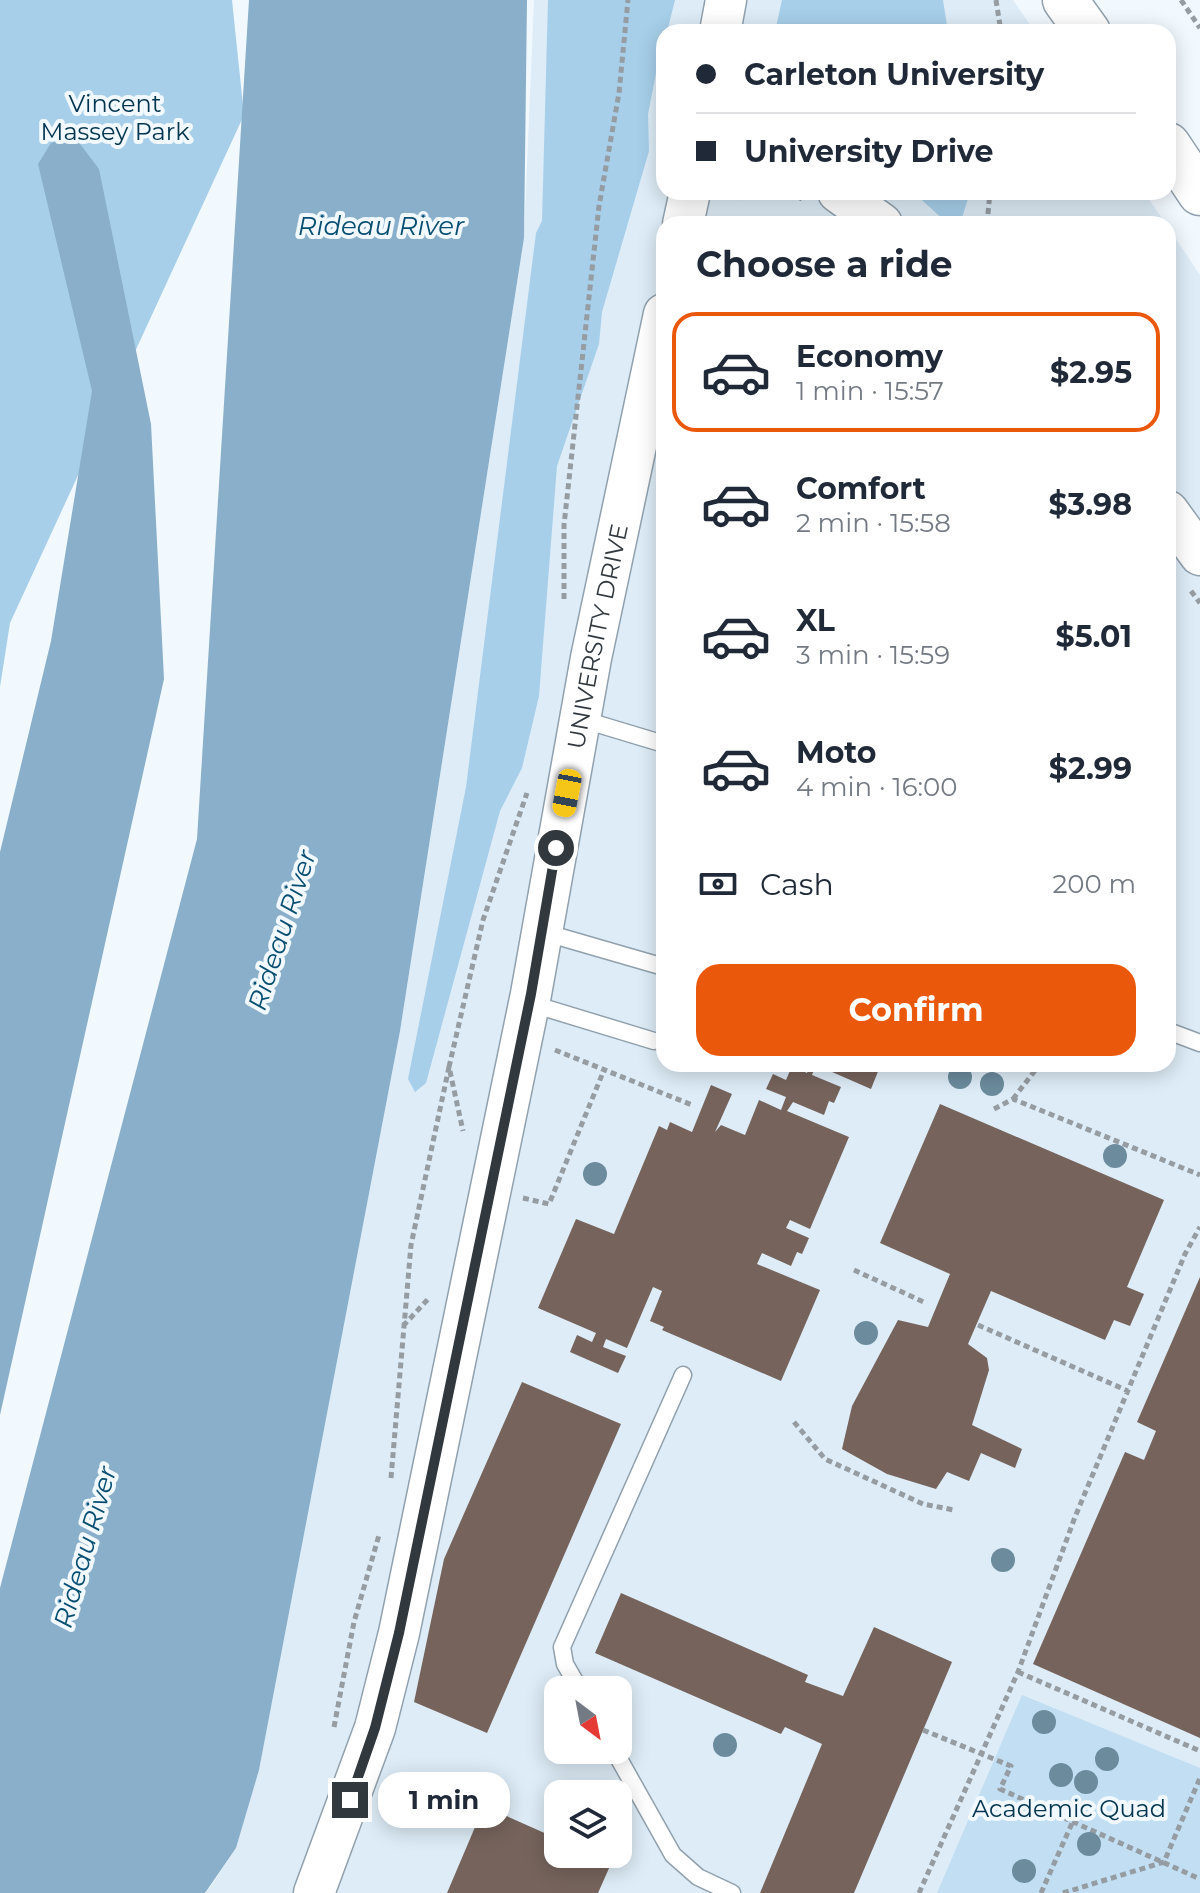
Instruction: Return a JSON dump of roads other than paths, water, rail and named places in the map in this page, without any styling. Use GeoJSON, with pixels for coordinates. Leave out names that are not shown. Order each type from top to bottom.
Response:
{"type":"FeatureCollection","features":[{"type":"Feature","properties":{"kind":"main road"},"geometry":{"type":"LineString","coordinates":[[1065,0],[1082,24]]}},
{"type":"Feature","properties":{"kind":"main road"},"geometry":{"type":"LineString","coordinates":[[1176,157],[1200,193]]}},
{"type":"Feature","properties":{"kind":"street"},"geometry":{"type":"LineString","coordinates":[[722,24],[726,0]]}},
{"type":"Feature","properties":{"kind":"street"},"geometry":{"type":"LineString","coordinates":[[849,200],[871,216]]}},
{"type":"Feature","properties":{"kind":"street","name":"UNIVERSITY DRIVE"},"geometry":{"type":"LineString","coordinates":[[314,1893],[370,1741],[393,1658],[529,1003],[581,719],[656,353]]}},
{"type":"Feature","properties":{"kind":"street"},"geometry":{"type":"LineString","coordinates":[[1176,522],[1200,555]]}},
{"type":"Feature","properties":{"kind":"lane"},"geometry":{"type":"LineString","coordinates":[[581,719],[656,742]]}},
{"type":"Feature","properties":{"kind":"lane"},"geometry":{"type":"LineString","coordinates":[[541,932],[656,965]]}},
{"type":"Feature","properties":{"kind":"lane"},"geometry":{"type":"LineString","coordinates":[[529,1003],[654,1041]]}},
{"type":"Feature","properties":{"kind":"lane"},"geometry":{"type":"LineString","coordinates":[[1176,1034],[1200,1043]]}},
{"type":"Feature","properties":{"kind":"lane"},"geometry":{"type":"LineString","coordinates":[[572,1676],[565,1664],[562,1647],[683,1375]]}},
{"type":"Feature","properties":{"kind":"lane"},"geometry":{"type":"LineString","coordinates":[[622,1764],[673,1855],[698,1877],[732,1893]]}},
{"type":"Feature","properties":{"kind":"water","name":"Rideau River"},"geometry":{"type":"Polygon","coordinates":[[[249,0],[527,0],[524,238],[400,1031],[259,1770],[236,1848],[205,1893],[0,1893],[0,1588],[197,839],[249,0]]]}},
{"type":"Feature","properties":{"kind":"water"},"geometry":{"type":"Polygon","coordinates":[[[74,136],[99,169],[151,424],[164,679],[0,1415],[0,852],[51,641],[92,391],[38,164],[51,143],[74,136]]]}},
{"type":"Feature","properties":{"kind":"park label","name":"Vincent Massey Park"},"geometry":{"type":"Point","coordinates":[115,117]}},
{"type":"Feature","properties":{"kind":"park label","name":"Academic Quad"},"geometry":{"type":"Point","coordinates":[1069,1808]}}]}
